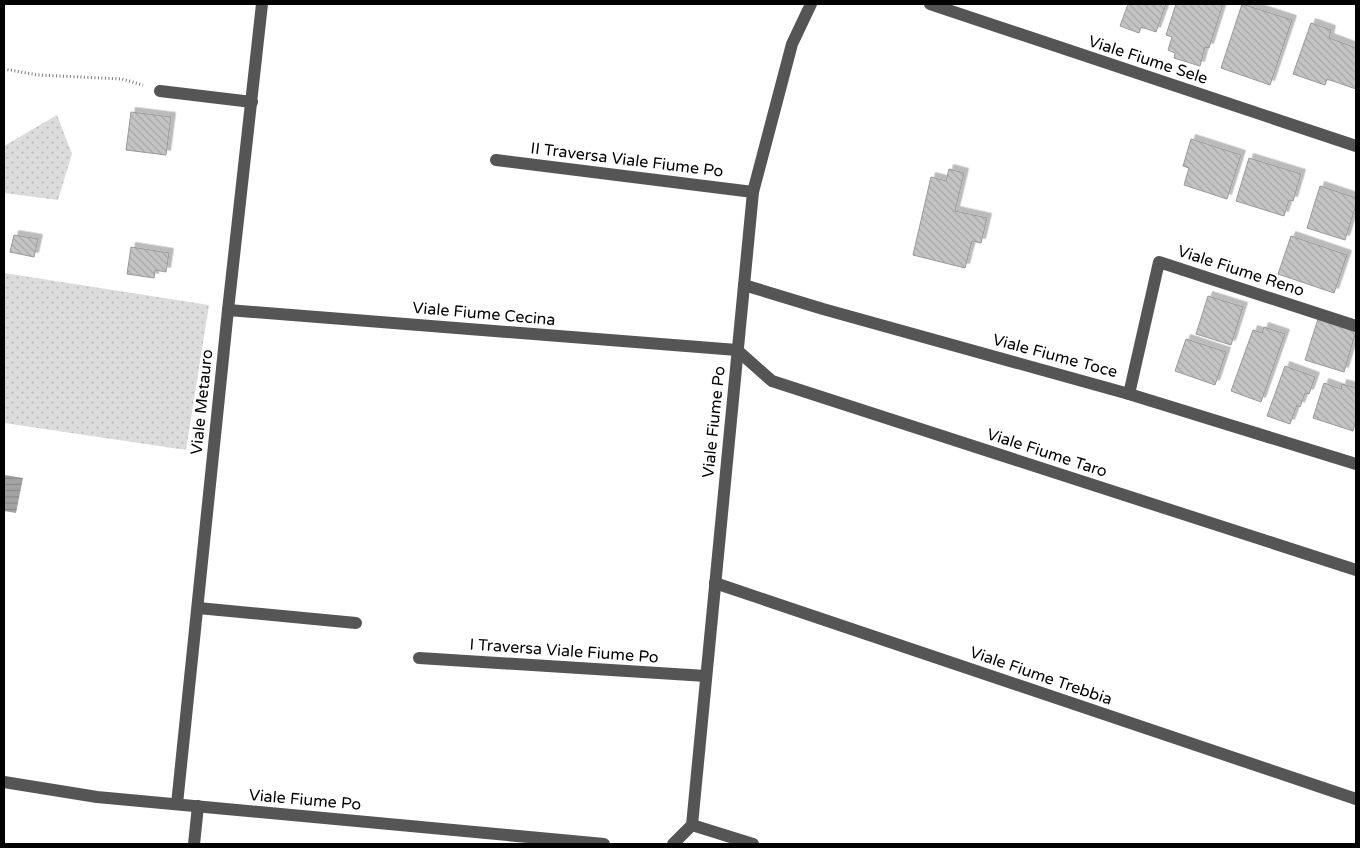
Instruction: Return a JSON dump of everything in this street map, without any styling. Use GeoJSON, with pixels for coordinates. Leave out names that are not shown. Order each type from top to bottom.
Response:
{"type":"FeatureCollection","features":[{"type":"Feature","properties":{"kind":"street","name":"Viale Metauro"},"geometry":{"type":"LineString","coordinates":[[177,804],[262,4]]}},
{"type":"Feature","properties":{"kind":"street","name":"Viale Fiume Po"},"geometry":{"type":"LineString","coordinates":[[692,825],[737,350],[754,192],[792,44],[811,4]]}},
{"type":"Feature","properties":{"kind":"street","name":"Viale Fiume Sele"},"geometry":{"type":"LineString","coordinates":[[930,4],[1356,146]]}},
{"type":"Feature","properties":{"kind":"street"},"geometry":{"type":"LineString","coordinates":[[160,91],[252,102]]}},
{"type":"Feature","properties":{"kind":"street","name":"II Traversa Viale Fiume Po"},"geometry":{"type":"LineString","coordinates":[[496,160],[754,192]]}},
{"type":"Feature","properties":{"kind":"street","name":"Viale Fiume Reno"},"geometry":{"type":"LineString","coordinates":[[1129,394],[1159,262],[1356,326]]}},
{"type":"Feature","properties":{"kind":"street","name":"Viale Fiume Toce"},"geometry":{"type":"LineString","coordinates":[[744,285],[823,309],[1129,394],[1356,464]]}},
{"type":"Feature","properties":{"kind":"street","name":"Viale Fiume Cecina"},"geometry":{"type":"LineString","coordinates":[[228,310],[737,350]]}},
{"type":"Feature","properties":{"kind":"street","name":"Viale Fiume Taro"},"geometry":{"type":"LineString","coordinates":[[737,350],[772,381],[1356,570]]}},
{"type":"Feature","properties":{"kind":"street","name":"Viale Fiume Trebbia"},"geometry":{"type":"LineString","coordinates":[[715,582],[1356,799]]}},
{"type":"Feature","properties":{"kind":"street"},"geometry":{"type":"LineString","coordinates":[[198,608],[356,623]]}},
{"type":"Feature","properties":{"kind":"street","name":"I Traversa Viale Fiume Po"},"geometry":{"type":"LineString","coordinates":[[419,658],[706,676]]}},
{"type":"Feature","properties":{"kind":"street","name":"Viale Fiume Po"},"geometry":{"type":"LineString","coordinates":[[4,782],[97,797],[604,844]]}},
{"type":"Feature","properties":{"kind":"street"},"geometry":{"type":"LineString","coordinates":[[194,844],[198,806]]}},
{"type":"Feature","properties":{"kind":"street"},"geometry":{"type":"LineString","coordinates":[[673,844],[692,825],[753,844]]}},
{"type":"Feature","properties":{"kind":"path"},"geometry":{"type":"LineString","coordinates":[[4,69],[38,75],[122,79],[160,91]]}},
{"type":"Feature","properties":{"kind":"shaded area"},"geometry":{"type":"Polygon","coordinates":[[[57,115],[72,154],[58,200],[4,193],[4,146],[57,115]]]}},
{"type":"Feature","properties":{"kind":"shaded area"},"geometry":{"type":"Polygon","coordinates":[[[4,273],[209,305],[186,450],[4,423],[4,273]]]}},
{"type":"Feature","properties":{"kind":"shaded area"},"geometry":{"type":"Polygon","coordinates":[[[5,475],[23,478],[16,513],[4,511],[5,475]]]}},
{"type":"Feature","properties":{"kind":"building"},"geometry":{"type":"Polygon","coordinates":[[[1128,4],[1166,4],[1156,32],[1141,27],[1139,33],[1120,26],[1128,4]]]}},
{"type":"Feature","properties":{"kind":"building"},"geometry":{"type":"Polygon","coordinates":[[[1176,4],[1223,4],[1209,48],[1205,47],[1200,66],[1174,58],[1175,53],[1168,50],[1172,37],[1166,35],[1176,4]]]}},
{"type":"Feature","properties":{"kind":"building"},"geometry":{"type":"Polygon","coordinates":[[[1242,4],[1292,20],[1270,85],[1221,68],[1242,4]]]}},
{"type":"Feature","properties":{"kind":"building"},"geometry":{"type":"Polygon","coordinates":[[[1311,23],[1331,30],[1329,38],[1356,48],[1356,89],[1327,79],[1325,85],[1293,74],[1311,23]]]}},
{"type":"Feature","properties":{"kind":"building"},"geometry":{"type":"Polygon","coordinates":[[[131,112],[171,117],[166,155],[126,150],[131,112]]]}},
{"type":"Feature","properties":{"kind":"building"},"geometry":{"type":"Polygon","coordinates":[[[1191,139],[1241,155],[1227,199],[1184,185],[1189,168],[1183,166],[1191,139]]]}},
{"type":"Feature","properties":{"kind":"building"},"geometry":{"type":"Polygon","coordinates":[[[1249,158],[1301,174],[1293,201],[1289,200],[1284,216],[1236,201],[1249,158]]]}},
{"type":"Feature","properties":{"kind":"building"},"geometry":{"type":"Polygon","coordinates":[[[949,169],[964,173],[955,211],[987,218],[981,243],[972,241],[965,268],[913,255],[931,177],[946,181],[949,169]]]}},
{"type":"Feature","properties":{"kind":"building"},"geometry":{"type":"Polygon","coordinates":[[[1320,186],[1356,198],[1356,205],[1345,240],[1307,228],[1320,186]]]}},
{"type":"Feature","properties":{"kind":"building"},"geometry":{"type":"Polygon","coordinates":[[[14,235],[38,239],[34,257],[10,252],[14,235]]]}},
{"type":"Feature","properties":{"kind":"building"},"geometry":{"type":"Polygon","coordinates":[[[1291,236],[1347,255],[1334,293],[1278,274],[1291,236]]]}},
{"type":"Feature","properties":{"kind":"building"},"geometry":{"type":"Polygon","coordinates":[[[131,247],[169,253],[166,272],[155,270],[154,278],[127,274],[131,247]]]}},
{"type":"Feature","properties":{"kind":"building"},"geometry":{"type":"Polygon","coordinates":[[[1208,296],[1243,307],[1231,345],[1196,334],[1208,296]]]}},
{"type":"Feature","properties":{"kind":"building"},"geometry":{"type":"Polygon","coordinates":[[[1318,319],[1356,331],[1344,372],[1305,360],[1318,319]]]}},
{"type":"Feature","properties":{"kind":"building"},"geometry":{"type":"Polygon","coordinates":[[[1264,327],[1285,334],[1261,402],[1231,391],[1253,330],[1262,333],[1264,327]]]}},
{"type":"Feature","properties":{"kind":"building"},"geometry":{"type":"Polygon","coordinates":[[[1186,339],[1226,352],[1215,385],[1175,371],[1186,339]]]}},
{"type":"Feature","properties":{"kind":"building"},"geometry":{"type":"Polygon","coordinates":[[[1285,366],[1315,377],[1309,394],[1305,393],[1300,407],[1297,405],[1290,424],[1267,416],[1285,366]]]}},
{"type":"Feature","properties":{"kind":"building"},"geometry":{"type":"Polygon","coordinates":[[[1324,383],[1341,389],[1342,384],[1356,388],[1356,421],[1353,431],[1313,418],[1324,383]]]}}]}
